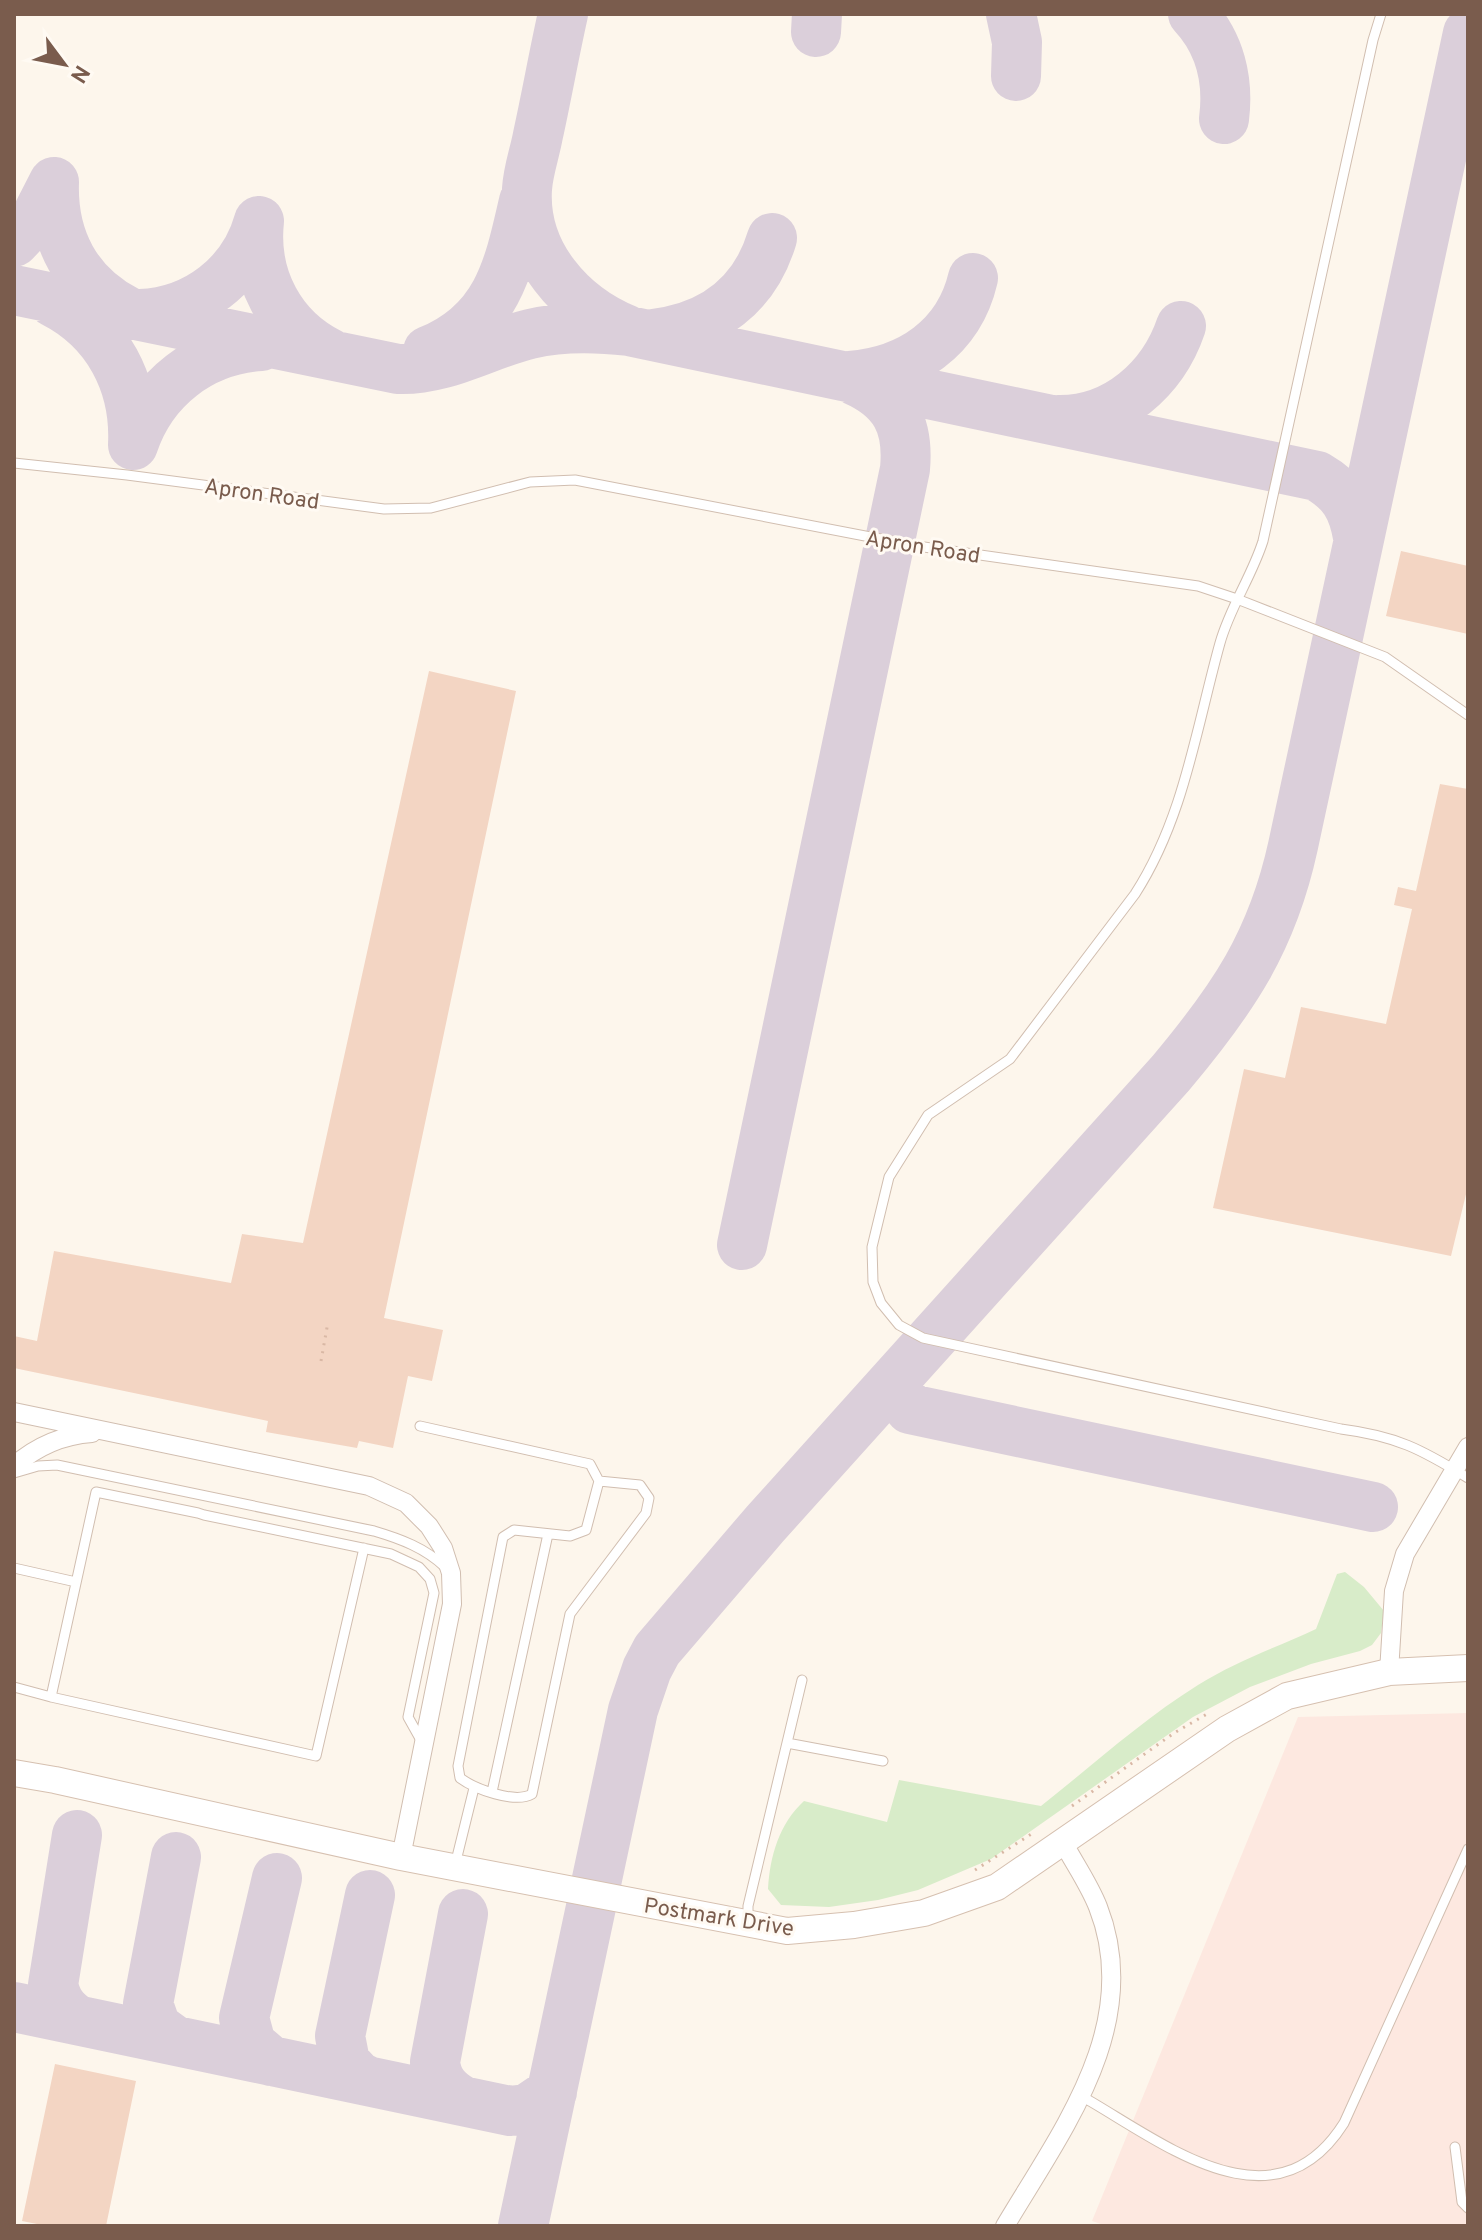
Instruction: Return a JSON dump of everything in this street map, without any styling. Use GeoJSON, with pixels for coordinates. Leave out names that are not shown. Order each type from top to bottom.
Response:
{"type":"FeatureCollection","features":[{"type":"Feature","properties":{"kind":"street"},"geometry":{"type":"LineString","coordinates":[[14,1412],[369,1486],[406,1503],[429,1526],[443,1548],[451,1573],[452,1604],[401,1857]]}},
{"type":"Feature","properties":{"kind":"street"},"geometry":{"type":"LineString","coordinates":[[14,1466],[49,1443],[74,1435],[115,1432]]}},
{"type":"Feature","properties":{"kind":"street"},"geometry":{"type":"LineString","coordinates":[[1389,1672],[1394,1591],[1400,1568],[1413,1537],[1461,1474],[1468,1447]]}},
{"type":"Feature","properties":{"kind":"street","name":"Postmark Drive"},"geometry":{"type":"LineString","coordinates":[[14,1773],[454,1868],[787,1931],[854,1925],[924,1913],[997,1887],[1227,1729],[1287,1696],[1389,1672],[1468,1668]]}},
{"type":"Feature","properties":{"kind":"street"},"geometry":{"type":"LineString","coordinates":[[1005,2226],[1083,2097],[1100,2053],[1109,2012],[1112,1976],[1108,1939],[1097,1905],[1063,1842]]}},
{"type":"Feature","properties":{"kind":"lane"},"geometry":{"type":"LineString","coordinates":[[1381,14],[1261,549],[1220,641],[1179,801],[1151,869],[1010,1059],[928,1115],[889,1177],[872,1247],[873,1282],[881,1303],[899,1325],[930,1341],[1375,1434],[1410,1444],[1461,1474]]}},
{"type":"Feature","properties":{"kind":"lane","name":"Apron Road"},"geometry":{"type":"LineString","coordinates":[[14,463],[384,509],[431,508],[530,482],[575,480],[917,546],[1198,586],[1385,657],[1468,715]]}},
{"type":"Feature","properties":{"kind":"lane"},"geometry":{"type":"LineString","coordinates":[[420,1426],[590,1464],[599,1481],[586,1530],[570,1536],[514,1530],[503,1537],[458,1766],[460,1778],[474,1788],[520,1798],[532,1794],[570,1614],[646,1513],[649,1498],[640,1485],[599,1481]]}},
{"type":"Feature","properties":{"kind":"lane"},"geometry":{"type":"LineString","coordinates":[[14,1473],[38,1466],[57,1465],[374,1531],[401,1539],[432,1555],[451,1573]]}},
{"type":"Feature","properties":{"kind":"lane"},"geometry":{"type":"LineString","coordinates":[[51,1697],[96,1492],[391,1554],[419,1567],[430,1579],[434,1593],[408,1717],[423,1745]]}},
{"type":"Feature","properties":{"kind":"lane"},"geometry":{"type":"LineString","coordinates":[[492,1792],[548,1534]]}},
{"type":"Feature","properties":{"kind":"lane"},"geometry":{"type":"LineString","coordinates":[[14,1687],[316,1756],[364,1548]]}},
{"type":"Feature","properties":{"kind":"lane"},"geometry":{"type":"LineString","coordinates":[[14,1568],[76,1582]]}},
{"type":"Feature","properties":{"kind":"lane"},"geometry":{"type":"LineString","coordinates":[[748,1925],[748,1906],[802,1680]]}},
{"type":"Feature","properties":{"kind":"lane"},"geometry":{"type":"LineString","coordinates":[[787,1743],[883,1761]]}},
{"type":"Feature","properties":{"kind":"lane"},"geometry":{"type":"LineString","coordinates":[[454,1868],[474,1788]]}},
{"type":"Feature","properties":{"kind":"lane"},"geometry":{"type":"LineString","coordinates":[[1083,2097],[1197,2162],[1222,2172],[1264,2176],[1284,2174],[1302,2166],[1319,2154],[1344,2123],[1468,1849]]}},
{"type":"Feature","properties":{"kind":"lane"},"geometry":{"type":"LineString","coordinates":[[1455,2147],[1462,2202],[1468,2208]]}},
{"type":"Feature","properties":{"kind":"path"},"geometry":{"type":"LineString","coordinates":[[321,1361],[328,1322]]}},
{"type":"Feature","properties":{"kind":"path"},"geometry":{"type":"LineString","coordinates":[[1072,1806],[1174,1733],[1211,1711]]}},
{"type":"Feature","properties":{"kind":"path"},"geometry":{"type":"LineString","coordinates":[[964,1874],[1035,1832]]}},
{"type":"Feature","properties":{"kind":"shaded area"},"geometry":{"type":"Polygon","coordinates":[[[1468,1713],[1468,2226],[1107,2226],[1092,2221],[1298,1717],[1468,1713]]]}},
{"type":"Feature","properties":{"kind":"green space"},"geometry":{"type":"Polygon","coordinates":[[[1345,1572],[1364,1587],[1384,1611],[1381,1633],[1372,1645],[1250,1687],[1193,1717],[991,1859],[918,1890],[829,1907],[781,1905],[768,1889],[777,1841],[788,1820],[804,1801],[887,1822],[899,1780],[1041,1806],[1137,1728],[1198,1685],[1316,1629],[1337,1574],[1345,1572]]]}},
{"type":"Feature","properties":{"kind":"building"},"geometry":{"type":"Polygon","coordinates":[[[1401,551],[1468,566],[1468,634],[1386,616],[1401,551]]]}},
{"type":"Feature","properties":{"kind":"building"},"geometry":{"type":"Polygon","coordinates":[[[429,671],[516,691],[384,1318],[443,1330],[432,1381],[408,1376],[393,1448],[359,1441],[357,1448],[266,1432],[268,1421],[14,1368],[14,1336],[37,1341],[54,1251],[231,1283],[242,1234],[303,1243],[429,671]]]}},
{"type":"Feature","properties":{"kind":"building"},"geometry":{"type":"Polygon","coordinates":[[[1440,784],[1468,789],[1468,1186],[1451,1256],[1213,1208],[1244,1069],[1285,1078],[1301,1007],[1386,1024],[1412,909],[1394,905],[1398,887],[1416,891],[1440,784]]]}},
{"type":"Feature","properties":{"kind":"building"},"geometry":{"type":"Polygon","coordinates":[[[55,2064],[136,2081],[106,2226],[47,2226],[22,2221],[55,2064]]]}},
{"type":"Feature","properties":{"kind":"taxiway"},"geometry":{"type":"LineString","coordinates":[[563,14],[529,175],[528,213],[533,235],[554,275],[587,307],[627,330]]}},
{"type":"Feature","properties":{"kind":"taxiway"},"geometry":{"type":"LineString","coordinates":[[816,32],[817,14]]}},
{"type":"Feature","properties":{"kind":"taxiway"},"geometry":{"type":"LineString","coordinates":[[1011,14],[1017,42],[1016,76]]}},
{"type":"Feature","properties":{"kind":"taxiway"},"geometry":{"type":"LineString","coordinates":[[1193,14],[1210,37],[1224,76],[1224,119]]}},
{"type":"Feature","properties":{"kind":"taxiway"},"geometry":{"type":"LineString","coordinates":[[523,2226],[633,1710],[657,1650],[765,1524],[1171,1073],[1231,994],[1262,940],[1274,912],[1293,846],[1468,33]]}},
{"type":"Feature","properties":{"kind":"taxiway"},"geometry":{"type":"LineString","coordinates":[[54,182],[57,222],[71,258],[94,288],[127,311]]}},
{"type":"Feature","properties":{"kind":"taxiway"},"geometry":{"type":"LineString","coordinates":[[14,242],[34,221],[54,182]]}},
{"type":"Feature","properties":{"kind":"taxiway"},"geometry":{"type":"LineString","coordinates":[[428,351],[452,339],[485,309],[497,290],[513,248],[524,201]]}},
{"type":"Feature","properties":{"kind":"taxiway"},"geometry":{"type":"LineString","coordinates":[[259,221],[261,262],[274,299],[297,331],[331,354]]}},
{"type":"Feature","properties":{"kind":"taxiway"},"geometry":{"type":"LineString","coordinates":[[140,314],[180,306],[215,287],[242,258],[259,221]]}},
{"type":"Feature","properties":{"kind":"taxiway"},"geometry":{"type":"LineString","coordinates":[[653,334],[694,324],[728,305],[755,276],[772,238]]}},
{"type":"Feature","properties":{"kind":"taxiway"},"geometry":{"type":"LineString","coordinates":[[850,376],[893,367],[929,348],[956,318],[973,278]]}},
{"type":"Feature","properties":{"kind":"taxiway"},"geometry":{"type":"LineString","coordinates":[[14,290],[398,369],[448,362],[542,331],[579,328],[629,331],[1317,476],[1345,501],[1358,537]]}},
{"type":"Feature","properties":{"kind":"taxiway"},"geometry":{"type":"LineString","coordinates":[[53,302],[89,328],[115,361],[130,401],[133,445],[153,406],[182,376],[218,355],[261,346]]}},
{"type":"Feature","properties":{"kind":"taxiway"},"geometry":{"type":"LineString","coordinates":[[1058,420],[1099,413],[1118,405],[1134,393],[1162,363],[1181,326]]}},
{"type":"Feature","properties":{"kind":"taxiway"},"geometry":{"type":"LineString","coordinates":[[742,1245],[905,469],[904,439],[896,415],[880,395],[854,380]]}},
{"type":"Feature","properties":{"kind":"taxiway"},"geometry":{"type":"LineString","coordinates":[[898,1377],[897,1391],[910,1409],[1373,1507]]}},
{"type":"Feature","properties":{"kind":"taxiway"},"geometry":{"type":"LineString","coordinates":[[77,1835],[53,1985],[61,2005],[77,2020]]}},
{"type":"Feature","properties":{"kind":"taxiway"},"geometry":{"type":"LineString","coordinates":[[174,2040],[156,2027],[148,2004],[176,1857]]}},
{"type":"Feature","properties":{"kind":"taxiway"},"geometry":{"type":"LineString","coordinates":[[271,2061],[251,2044],[244,2018],[277,1878]]}},
{"type":"Feature","properties":{"kind":"taxiway"},"geometry":{"type":"LineString","coordinates":[[366,2080],[345,2062],[340,2036],[370,1895]]}},
{"type":"Feature","properties":{"kind":"taxiway"},"geometry":{"type":"LineString","coordinates":[[461,2100],[443,2085],[435,2062],[463,1914]]}},
{"type":"Feature","properties":{"kind":"taxiway"},"geometry":{"type":"LineString","coordinates":[[14,2007],[510,2111],[527,2109],[552,2092]]}}]}
